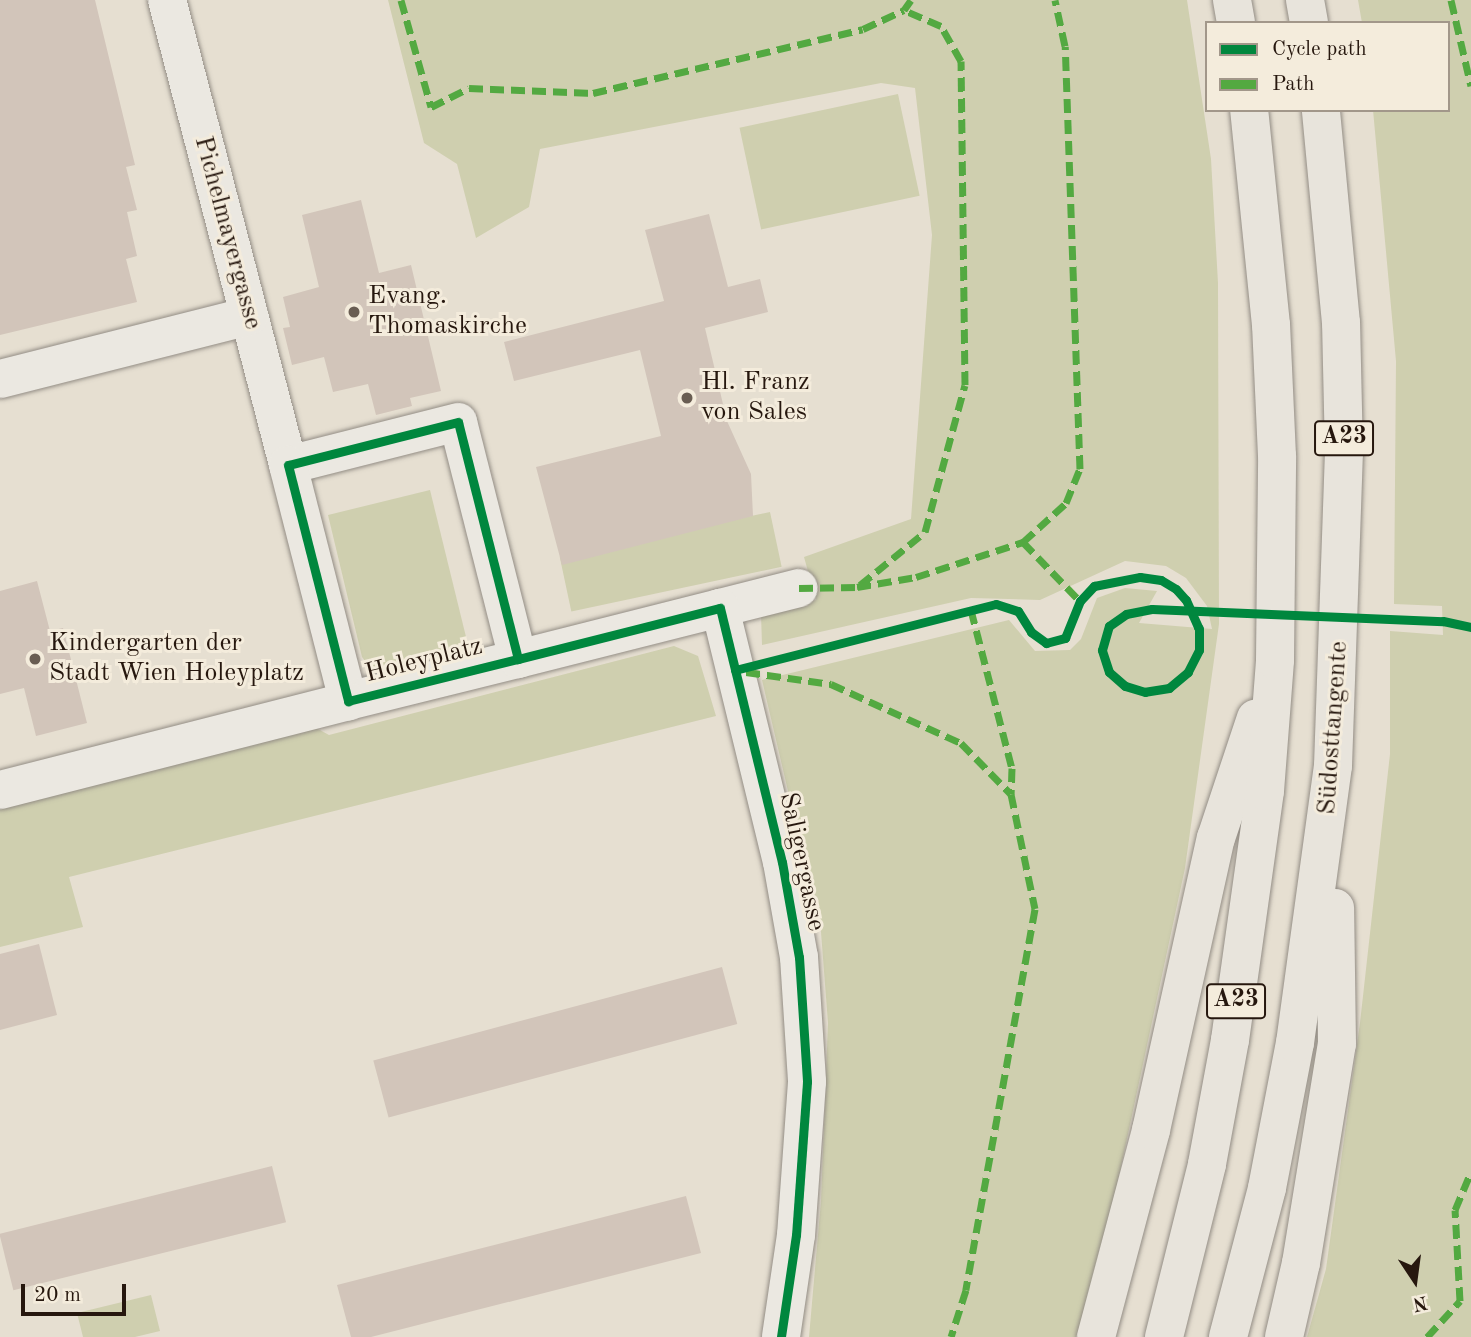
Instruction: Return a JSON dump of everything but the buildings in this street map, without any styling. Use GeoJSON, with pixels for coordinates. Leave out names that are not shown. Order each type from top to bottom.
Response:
{"type":"FeatureCollection","features":[{"type":"Feature","properties":{"kind":"highway"},"geometry":{"type":"LineString","coordinates":[[1232,0],[1236,21]]}},
{"type":"Feature","properties":{"kind":"highway"},"geometry":{"type":"LineString","coordinates":[[1305,0],[1309,21]]}},
{"type":"Feature","properties":{"kind":"highway","name":"A23"},"geometry":{"type":"LineString","coordinates":[[1164,1337],[1207,1164],[1230,1040],[1263,804],[1275,660],[1278,456],[1270,311],[1249,112]]}},
{"type":"Feature","properties":{"kind":"highway","name":"Südosttangente"},"geometry":{"type":"LineString","coordinates":[[1228,1337],[1267,1188],[1295,1043],[1334,766],[1344,453],[1341,323],[1321,112]]}},
{"type":"Feature","properties":{"kind":"highway"},"geometry":{"type":"LineString","coordinates":[[1096,1337],[1152,1130],[1216,838],[1275,660]]}},
{"type":"Feature","properties":{"kind":"highway"},"geometry":{"type":"LineString","coordinates":[[1284,1337],[1301,1263],[1337,1044],[1334,766]]}},
{"type":"Feature","properties":{"kind":"street","name":"Pichelmayergasse"},"geometry":{"type":"LineString","coordinates":[[167,0],[288,465]]}},
{"type":"Feature","properties":{"kind":"street"},"geometry":{"type":"LineString","coordinates":[[0,379],[248,316]]}},
{"type":"Feature","properties":{"kind":"street","name":"Holeyplatz"},"geometry":{"type":"LineString","coordinates":[[0,790],[518,659],[458,422],[288,465],[348,701]]}},
{"type":"Feature","properties":{"kind":"street"},"geometry":{"type":"LineString","coordinates":[[518,659],[799,588]]}},
{"type":"Feature","properties":{"kind":"street","name":"Saligergasse"},"geometry":{"type":"LineString","coordinates":[[720,608],[782,862],[799,957],[807,1082],[796,1234],[781,1337]]}},
{"type":"Feature","properties":{"kind":"green space"},"geometry":{"type":"Polygon","coordinates":[[[388,0],[1187,0],[1211,159],[1218,283],[1219,624],[1185,868],[1116,1190],[1079,1337],[809,1337],[821,1201],[828,1023],[821,932],[762,680],[1009,620],[1035,651],[1070,650],[1081,639],[1097,598],[1125,588],[1157,591],[1139,623],[1212,629],[1207,606],[1186,578],[1166,566],[1125,561],[1040,600],[971,598],[762,645],[761,614],[816,600],[804,557],[911,519],[932,235],[915,88],[881,83],[540,149],[529,207],[476,238],[457,164],[424,143],[388,0]]]}},
{"type":"Feature","properties":{"kind":"green space"},"geometry":{"type":"Polygon","coordinates":[[[1358,0],[1471,0],[1471,1337],[1307,1337],[1326,1269],[1360,1023],[1390,754],[1390,631],[1443,635],[1442,606],[1394,604],[1396,361],[1373,112],[1450,112],[1450,21],[1362,21],[1358,0]]]}},
{"type":"Feature","properties":{"kind":"green space"},"geometry":{"type":"Polygon","coordinates":[[[898,94],[920,196],[761,229],[740,128],[898,94]]]}},
{"type":"Feature","properties":{"kind":"green space"},"geometry":{"type":"Polygon","coordinates":[[[430,490],[468,645],[377,667],[368,665],[362,657],[328,515],[430,490]]]}},
{"type":"Feature","properties":{"kind":"green space"},"geometry":{"type":"Polygon","coordinates":[[[770,512],[782,567],[571,611],[560,557],[770,512]]]}},
{"type":"Feature","properties":{"kind":"green space"},"geometry":{"type":"Polygon","coordinates":[[[674,646],[698,656],[716,716],[69,877],[83,927],[0,947],[0,801],[307,723],[329,735],[674,646]]]}},
{"type":"Feature","properties":{"kind":"green space"},"geometry":{"type":"Polygon","coordinates":[[[151,1295],[160,1331],[135,1337],[83,1337],[77,1313],[151,1295]]]}},
{"type":"Feature","properties":{"kind":"marked path"},"geometry":{"type":"LineString","coordinates":[[401,0],[431,107],[469,88],[593,93],[863,29],[904,10],[911,0]]}},
{"type":"Feature","properties":{"kind":"marked path"},"geometry":{"type":"LineString","coordinates":[[799,588],[857,587],[916,577],[1023,542],[1066,503],[1080,469],[1065,46],[1055,0]]}},
{"type":"Feature","properties":{"kind":"marked path"},"geometry":{"type":"LineString","coordinates":[[1451,0],[1471,86]]}},
{"type":"Feature","properties":{"kind":"marked path"},"geometry":{"type":"LineString","coordinates":[[860,585],[925,532],[965,385],[961,61],[941,26],[904,10]]}},
{"type":"Feature","properties":{"kind":"marked path"},"geometry":{"type":"LineString","coordinates":[[1023,542],[1080,601]]}},
{"type":"Feature","properties":{"kind":"marked path"},"geometry":{"type":"LineString","coordinates":[[971,610],[1012,768],[1011,794]]}},
{"type":"Feature","properties":{"kind":"marked path"},"geometry":{"type":"LineString","coordinates":[[746,672],[831,684],[961,743],[1011,794],[1035,909],[966,1290],[951,1337]]}},
{"type":"Feature","properties":{"kind":"marked path"},"geometry":{"type":"LineString","coordinates":[[1427,1337],[1460,1301],[1455,1210],[1471,1172]]}},
{"type":"Feature","properties":{"kind":"cycle path"},"geometry":{"type":"LineString","coordinates":[[518,659],[458,422],[288,465],[348,701],[518,659],[720,608],[782,862],[799,957],[807,1082],[796,1235],[781,1337]]}},
{"type":"Feature","properties":{"kind":"cycle path"},"geometry":{"type":"LineString","coordinates":[[735,670],[996,604],[1018,611],[1031,632],[1046,643],[1065,638],[1080,601],[1094,586],[1140,577],[1161,580],[1176,589],[1186,600],[1198,627],[1199,629],[1199,650],[1188,672],[1169,688],[1145,692],[1125,686],[1109,672],[1102,650],[1109,626],[1126,614],[1152,609],[1443,621],[1471,627]]}},
{"type":"Feature","properties":{"kind":"place","name":"Evang. Thomaskirche"},"geometry":{"type":"Point","coordinates":[354,312]}},
{"type":"Feature","properties":{"kind":"place","name":"Hl. Franz von Sales"},"geometry":{"type":"Point","coordinates":[687,398]}},
{"type":"Feature","properties":{"kind":"place","name":"Kindergarten der Stadt Wien Holeyplatz"},"geometry":{"type":"Point","coordinates":[35,659]}}]}
